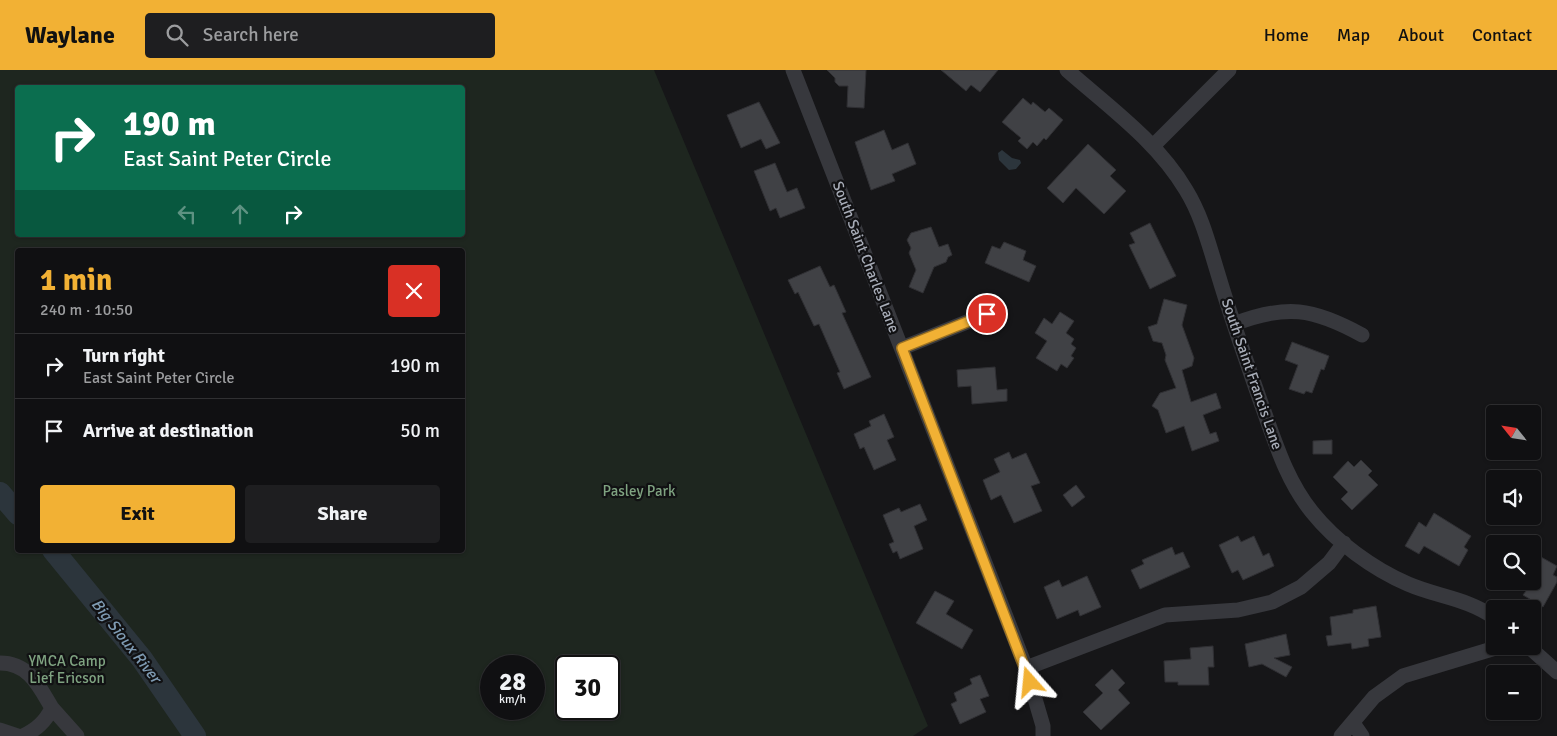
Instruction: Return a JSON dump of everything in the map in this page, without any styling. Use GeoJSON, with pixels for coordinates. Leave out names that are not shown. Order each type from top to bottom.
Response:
{"type":"FeatureCollection","features":[{"type":"Feature","properties":{"kind":"street","name":"South Saint Charles Lane"},"geometry":{"type":"LineString","coordinates":[[793,70],[1026,668],[1043,726],[1043,736]]}},
{"type":"Feature","properties":{"kind":"street","name":"South Saint Francis Lane"},"geometry":{"type":"LineString","coordinates":[[1067,70],[1154,145],[1186,189],[1200,216],[1234,324],[1279,453],[1292,484],[1312,513],[1344,543],[1375,567],[1409,584],[1478,606],[1486,612]]}},
{"type":"Feature","properties":{"kind":"street"},"geometry":{"type":"LineString","coordinates":[[1154,145],[1229,70]]}},
{"type":"Feature","properties":{"kind":"street"},"geometry":{"type":"LineString","coordinates":[[1234,324],[1260,314],[1284,310],[1313,313],[1340,323],[1362,335]]}},
{"type":"Feature","properties":{"kind":"street"},"geometry":{"type":"LineString","coordinates":[[902,348],[987,314]]}},
{"type":"Feature","properties":{"kind":"street"},"geometry":{"type":"LineString","coordinates":[[1026,668],[1165,615],[1238,610],[1272,602],[1301,587],[1329,563],[1344,543]]}},
{"type":"Feature","properties":{"kind":"street"},"geometry":{"type":"LineString","coordinates":[[1342,736],[1374,697],[1403,676],[1486,651]]}},
{"type":"Feature","properties":{"kind":"street"},"geometry":{"type":"LineString","coordinates":[[1538,655],[1557,672]]}},
{"type":"Feature","properties":{"kind":"street"},"geometry":{"type":"LineString","coordinates":[[0,663],[13,664],[24,668],[34,678],[52,708],[77,736]]}},
{"type":"Feature","properties":{"kind":"street"},"geometry":{"type":"LineString","coordinates":[[23,736],[33,731],[46,720],[52,708]]}},
{"type":"Feature","properties":{"kind":"street"},"geometry":{"type":"LineString","coordinates":[[1353,724],[1362,736]]}},
{"type":"Feature","properties":{"kind":"street"},"geometry":{"type":"LineString","coordinates":[[0,730],[18,736]]}},
{"type":"Feature","properties":{"kind":"green space","name":"Pasley Park"},"geometry":{"type":"Polygon","coordinates":[[[0,70],[654,70],[928,726],[913,736],[0,736],[0,70]]]}},
{"type":"Feature","properties":{"kind":"shaded area"},"geometry":{"type":"Polygon","coordinates":[[[1002,150],[1012,158],[1020,160],[1021,163],[1016,169],[1009,170],[999,160],[998,153],[1002,150]]]}},
{"type":"Feature","properties":{"kind":"building"},"geometry":{"type":"Polygon","coordinates":[[[827,70],[866,70],[864,108],[847,107],[848,86],[839,86],[835,82],[835,78],[827,70]]]}},
{"type":"Feature","properties":{"kind":"building"},"geometry":{"type":"Polygon","coordinates":[[[941,70],[998,70],[980,92],[971,85],[966,91],[941,70]]]}},
{"type":"Feature","properties":{"kind":"building"},"geometry":{"type":"Polygon","coordinates":[[[1023,98],[1031,105],[1033,102],[1045,112],[1049,108],[1063,120],[1046,140],[1044,138],[1037,146],[1033,142],[1027,149],[1018,141],[1021,138],[1002,122],[1023,98]]]}},
{"type":"Feature","properties":{"kind":"building"},"geometry":{"type":"Polygon","coordinates":[[[759,102],[780,143],[766,149],[761,139],[741,148],[727,115],[759,102]]]}},
{"type":"Feature","properties":{"kind":"building"},"geometry":{"type":"Polygon","coordinates":[[[884,130],[892,150],[908,143],[916,164],[892,174],[895,181],[871,190],[855,142],[884,130]]]}},
{"type":"Feature","properties":{"kind":"building"},"geometry":{"type":"Polygon","coordinates":[[[1088,144],[1116,170],[1110,176],[1126,191],[1104,214],[1076,188],[1063,203],[1047,188],[1088,144]]]}},
{"type":"Feature","properties":{"kind":"building"},"geometry":{"type":"Polygon","coordinates":[[[775,163],[787,192],[797,188],[805,208],[780,218],[776,208],[770,211],[754,171],[775,163]]]}},
{"type":"Feature","properties":{"kind":"building"},"geometry":{"type":"Polygon","coordinates":[[[1150,223],[1176,276],[1150,289],[1129,245],[1135,243],[1130,233],[1150,223]]]}},
{"type":"Feature","properties":{"kind":"building"},"geometry":{"type":"Polygon","coordinates":[[[931,227],[939,247],[948,244],[952,255],[948,257],[946,262],[934,267],[923,293],[909,287],[916,270],[909,253],[911,248],[907,240],[911,233],[931,227]]]}},
{"type":"Feature","properties":{"kind":"building"},"geometry":{"type":"Polygon","coordinates":[[[1004,242],[1026,251],[1023,260],[1036,266],[1029,282],[985,263],[992,246],[1000,249],[1004,242]]]}},
{"type":"Feature","properties":{"kind":"building"},"geometry":{"type":"Polygon","coordinates":[[[820,266],[830,287],[834,285],[846,312],[842,313],[871,377],[844,389],[837,373],[840,372],[819,324],[814,326],[798,292],[795,294],[788,280],[820,266]]]}},
{"type":"Feature","properties":{"kind":"building"},"geometry":{"type":"Polygon","coordinates":[[[1164,299],[1187,305],[1182,325],[1194,358],[1192,366],[1182,370],[1191,402],[1216,393],[1221,408],[1203,415],[1210,434],[1216,432],[1219,441],[1192,451],[1184,426],[1166,433],[1158,410],[1152,406],[1160,393],[1176,388],[1165,360],[1166,355],[1162,343],[1153,341],[1148,327],[1157,324],[1164,299]]]}},
{"type":"Feature","properties":{"kind":"building"},"geometry":{"type":"Polygon","coordinates":[[[1060,312],[1074,321],[1066,333],[1074,339],[1071,344],[1076,348],[1071,356],[1074,358],[1067,368],[1061,364],[1057,371],[1036,358],[1047,341],[1035,333],[1044,318],[1052,324],[1060,312]]]}},
{"type":"Feature","properties":{"kind":"building"},"geometry":{"type":"Polygon","coordinates":[[[1292,342],[1329,356],[1324,370],[1321,369],[1312,393],[1306,391],[1304,394],[1289,389],[1298,365],[1285,360],[1292,342]]]}},
{"type":"Feature","properties":{"kind":"building"},"geometry":{"type":"Polygon","coordinates":[[[995,367],[997,390],[1007,389],[1007,401],[972,404],[971,386],[958,387],[957,370],[995,367]]]}},
{"type":"Feature","properties":{"kind":"building"},"geometry":{"type":"Polygon","coordinates":[[[884,414],[894,437],[887,440],[896,460],[874,470],[864,447],[860,449],[854,434],[871,426],[869,421],[884,414]]]}},
{"type":"Feature","properties":{"kind":"building"},"geometry":{"type":"Polygon","coordinates":[[[1332,440],[1332,454],[1313,454],[1313,441],[1332,440]]]}},
{"type":"Feature","properties":{"kind":"building"},"geometry":{"type":"Polygon","coordinates":[[[1009,452],[1012,459],[1026,453],[1040,483],[1031,486],[1042,511],[1014,523],[1001,495],[991,500],[983,480],[1000,472],[994,459],[1009,452]]]}},
{"type":"Feature","properties":{"kind":"building"},"geometry":{"type":"Polygon","coordinates":[[[1361,460],[1372,471],[1368,475],[1378,485],[1352,510],[1341,499],[1348,492],[1333,477],[1348,461],[1354,467],[1361,460]]]}},
{"type":"Feature","properties":{"kind":"building"},"geometry":{"type":"Polygon","coordinates":[[[1076,485],[1085,497],[1072,507],[1063,495],[1076,485]]]}},
{"type":"Feature","properties":{"kind":"building"},"geometry":{"type":"Polygon","coordinates":[[[920,504],[927,520],[914,526],[923,549],[900,559],[897,551],[893,553],[889,544],[894,542],[883,515],[899,508],[901,512],[920,504]]]}},
{"type":"Feature","properties":{"kind":"building"},"geometry":{"type":"Polygon","coordinates":[[[1434,513],[1471,536],[1464,547],[1468,550],[1459,566],[1424,546],[1419,554],[1405,546],[1419,522],[1426,527],[1434,513]]]}},
{"type":"Feature","properties":{"kind":"building"},"geometry":{"type":"Polygon","coordinates":[[[1238,536],[1241,542],[1254,536],[1263,556],[1269,553],[1274,566],[1243,580],[1238,570],[1232,573],[1219,545],[1238,536]]]}},
{"type":"Feature","properties":{"kind":"building"},"geometry":{"type":"Polygon","coordinates":[[[1172,547],[1175,555],[1183,552],[1190,567],[1140,589],[1131,570],[1144,564],[1142,560],[1172,547]]]}},
{"type":"Feature","properties":{"kind":"building"},"geometry":{"type":"Polygon","coordinates":[[[1541,557],[1557,566],[1553,575],[1557,577],[1557,582],[1543,607],[1541,606],[1541,600],[1531,600],[1523,595],[1526,591],[1524,590],[1541,590],[1541,557]]]}},
{"type":"Feature","properties":{"kind":"building"},"geometry":{"type":"Polygon","coordinates":[[[1087,576],[1101,607],[1080,616],[1078,610],[1057,619],[1044,587],[1059,580],[1062,587],[1087,576]]]}},
{"type":"Feature","properties":{"kind":"building"},"geometry":{"type":"Polygon","coordinates":[[[935,591],[954,601],[946,614],[973,630],[962,649],[916,623],[935,591]]]}},
{"type":"Feature","properties":{"kind":"building"},"geometry":{"type":"Polygon","coordinates":[[[1376,606],[1381,637],[1368,639],[1369,646],[1352,649],[1351,643],[1328,646],[1326,636],[1332,635],[1330,617],[1376,606]]]}},
{"type":"Feature","properties":{"kind":"building"},"geometry":{"type":"Polygon","coordinates":[[[1286,634],[1290,655],[1274,658],[1292,667],[1286,677],[1262,664],[1249,667],[1245,644],[1286,634]]]}},
{"type":"Feature","properties":{"kind":"building"},"geometry":{"type":"Polygon","coordinates":[[[1213,646],[1214,667],[1208,667],[1209,685],[1178,685],[1178,682],[1165,682],[1164,661],[1191,659],[1190,648],[1213,646]]]}},
{"type":"Feature","properties":{"kind":"building"},"geometry":{"type":"Polygon","coordinates":[[[1112,669],[1125,683],[1118,690],[1130,703],[1101,730],[1083,712],[1103,693],[1095,685],[1112,669]]]}},
{"type":"Feature","properties":{"kind":"building"},"geometry":{"type":"Polygon","coordinates":[[[980,675],[989,696],[980,699],[986,712],[960,724],[951,704],[957,701],[954,693],[972,684],[970,679],[980,675]]]}},
{"type":"Feature","properties":{"kind":"waterway","name":"Big Sioux River"},"geometry":{"type":"LineString","coordinates":[[0,493],[15,510]]}},
{"type":"Feature","properties":{"kind":"waterway","name":"Big Sioux River"},"geometry":{"type":"LineString","coordinates":[[55,553],[142,659],[195,736]]}},
{"type":"Feature","properties":{"kind":"route"},"geometry":{"type":"LineString","coordinates":[[987,314],[902,348],[1030,682]]}},
{"type":"Feature","properties":{"kind":"park label","name":"YMCA Camp Lief Ericson"},"geometry":{"type":"Point","coordinates":[67,670]}}]}
